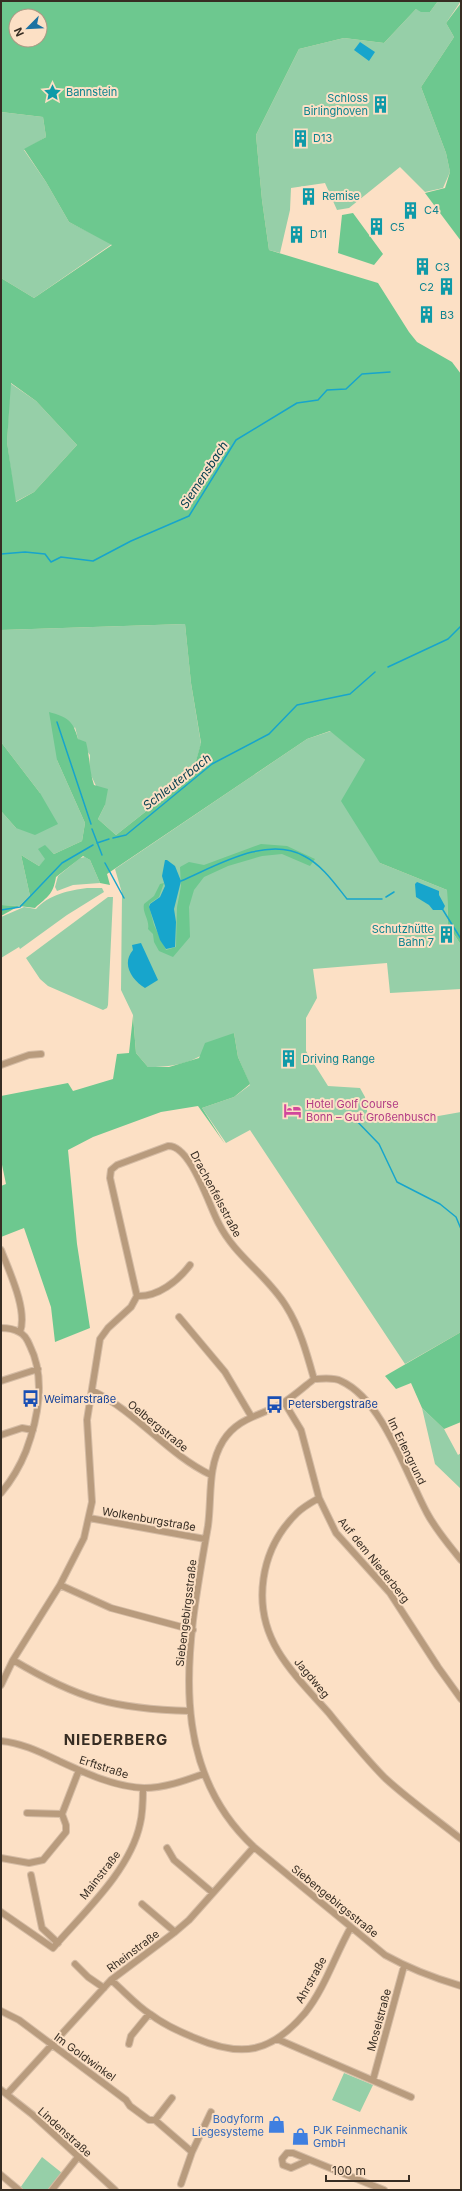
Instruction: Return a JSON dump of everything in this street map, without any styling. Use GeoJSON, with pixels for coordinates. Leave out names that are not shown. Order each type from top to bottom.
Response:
{"type":"FeatureCollection","features":[{"type":"Feature","properties":{"kind":"street"},"geometry":{"type":"LineString","coordinates":[[1,1065],[29,1055],[41,1054]]}},
{"type":"Feature","properties":{"kind":"street","name":"Drachenfelsstraße"},"geometry":{"type":"LineString","coordinates":[[137,1296],[110,1178],[111,1170],[117,1165],[168,1146],[174,1146],[180,1150],[196,1173],[226,1237],[235,1249],[272,1287],[285,1305],[296,1327],[314,1379]]}},
{"type":"Feature","properties":{"kind":"street"},"geometry":{"type":"LineString","coordinates":[[1,1250],[16,1293],[22,1319],[20,1332]]}},
{"type":"Feature","properties":{"kind":"street"},"geometry":{"type":"LineString","coordinates":[[1,1685],[13,1660],[76,1557],[89,1518],[92,1485],[86,1433],[100,1339],[108,1328],[131,1307],[137,1296],[153,1295],[182,1276],[190,1265]]}},
{"type":"Feature","properties":{"kind":"street"},"geometry":{"type":"LineString","coordinates":[[179,1317],[225,1372],[251,1416]]}},
{"type":"Feature","properties":{"kind":"street"},"geometry":{"type":"LineString","coordinates":[[1,1328],[20,1332],[29,1343],[38,1369],[39,1388],[32,1430],[17,1470],[1,1493]]}},
{"type":"Feature","properties":{"kind":"street"},"geometry":{"type":"LineString","coordinates":[[1,1381],[38,1369]]}},
{"type":"Feature","properties":{"kind":"street","name":"Im Erlengrund"},"geometry":{"type":"LineString","coordinates":[[314,1379],[327,1378],[341,1381],[355,1389],[367,1401],[380,1418],[428,1514],[461,1560]]}},
{"type":"Feature","properties":{"kind":"street","name":"Siebengebirgsstraße"},"geometry":{"type":"LineString","coordinates":[[314,1379],[284,1402],[251,1416],[232,1430],[224,1440],[214,1462],[211,1475],[210,1514],[205,1539],[189,1673],[190,1711],[195,1745],[203,1774],[220,1808],[239,1833],[254,1847],[385,1955],[404,1966],[461,1986]]}},
{"type":"Feature","properties":{"kind":"street","name":"Oelbergstraße"},"geometry":{"type":"LineString","coordinates":[[93,1391],[104,1396],[146,1427],[192,1466],[211,1475]]}},
{"type":"Feature","properties":{"kind":"street","name":"Auf dem Niederberg"},"geometry":{"type":"LineString","coordinates":[[284,1402],[301,1430],[320,1498],[336,1533],[390,1594],[461,1699]]}},
{"type":"Feature","properties":{"kind":"street"},"geometry":{"type":"LineString","coordinates":[[1,1435],[22,1428],[32,1430]]}},
{"type":"Feature","properties":{"kind":"street","name":"Jagdweg"},"geometry":{"type":"LineString","coordinates":[[320,1498],[298,1512],[282,1529],[270,1550],[262,1589],[264,1615],[269,1634],[278,1652],[298,1678],[385,1778],[461,1838]]}},
{"type":"Feature","properties":{"kind":"street","name":"Wolkenburgstraße"},"geometry":{"type":"LineString","coordinates":[[89,1518],[205,1539]]}},
{"type":"Feature","properties":{"kind":"street"},"geometry":{"type":"LineString","coordinates":[[60,1585],[111,1608],[193,1630]]}},
{"type":"Feature","properties":{"kind":"street"},"geometry":{"type":"LineString","coordinates":[[13,1660],[50,1682],[88,1698],[131,1708],[190,1711]]}},
{"type":"Feature","properties":{"kind":"street","name":"Erftstraße"},"geometry":{"type":"LineString","coordinates":[[1,1741],[26,1746],[79,1770],[125,1785],[143,1788],[178,1783],[203,1774]]}},
{"type":"Feature","properties":{"kind":"street"},"geometry":{"type":"LineString","coordinates":[[1,1858],[29,1863],[43,1860],[66,1832],[66,1825],[62,1814],[79,1770]]}},
{"type":"Feature","properties":{"kind":"street","name":"Mainstraße"},"geometry":{"type":"LineString","coordinates":[[58,1943],[116,1874],[128,1857],[140,1824],[143,1788]]}},
{"type":"Feature","properties":{"kind":"street"},"geometry":{"type":"LineString","coordinates":[[27,1813],[62,1814]]}},
{"type":"Feature","properties":{"kind":"street","name":"Rheinstraße"},"geometry":{"type":"LineString","coordinates":[[7,2094],[111,1980],[175,1932],[213,1894],[254,1847]]}},
{"type":"Feature","properties":{"kind":"street"},"geometry":{"type":"LineString","coordinates":[[167,1848],[174,1860],[213,1894]]}},
{"type":"Feature","properties":{"kind":"street"},"geometry":{"type":"LineString","coordinates":[[1,1912],[53,1948],[58,1943],[42,1928],[31,1875]]}},
{"type":"Feature","properties":{"kind":"street","name":"Rheinstraße"},"geometry":{"type":"LineString","coordinates":[[142,1904],[175,1932]]}},
{"type":"Feature","properties":{"kind":"street","name":"Ahrstraße"},"geometry":{"type":"LineString","coordinates":[[111,1980],[149,2014],[190,2036],[231,2051],[257,2048],[277,2039],[292,2027],[305,2012],[320,1988],[351,1928]]}},
{"type":"Feature","properties":{"kind":"street","name":"Rheinstraße"},"geometry":{"type":"LineString","coordinates":[[75,1964],[88,1977],[104,1988]]}},
{"type":"Feature","properties":{"kind":"street","name":"Moselstraße"},"geometry":{"type":"LineString","coordinates":[[373,2080],[404,1966]]}},
{"type":"Feature","properties":{"kind":"street","name":"Im Goldwinkel"},"geometry":{"type":"LineString","coordinates":[[1,2011],[20,2020],[52,2046],[126,2100],[130,2106],[149,2120],[155,2120],[192,2152]]}},
{"type":"Feature","properties":{"kind":"street"},"geometry":{"type":"LineString","coordinates":[[129,2044],[131,2036],[149,2014]]}},
{"type":"Feature","properties":{"kind":"street"},"geometry":{"type":"LineString","coordinates":[[277,2039],[411,2098]]}},
{"type":"Feature","properties":{"kind":"street","name":"Lindenstraße"},"geometry":{"type":"LineString","coordinates":[[1,2090],[115,2190]]}},
{"type":"Feature","properties":{"kind":"street"},"geometry":{"type":"LineString","coordinates":[[155,2120],[172,2098]]}},
{"type":"Feature","properties":{"kind":"street"},"geometry":{"type":"LineString","coordinates":[[181,2184],[192,2152],[211,2112]]}},
{"type":"Feature","properties":{"kind":"street"},"geometry":{"type":"LineString","coordinates":[[52,2190],[78,2157]]}},
{"type":"Feature","properties":{"kind":"street"},"geometry":{"type":"LineString","coordinates":[[309,2160],[384,2190]]}},
{"type":"Feature","properties":{"kind":"street"},"geometry":{"type":"LineString","coordinates":[[1,2175],[19,2190]]}},
{"type":"Feature","properties":{"kind":"green space"},"geometry":{"type":"Polygon","coordinates":[[[1,1],[438,1],[430,12],[421,12],[416,9],[384,43],[344,38],[299,49],[256,135],[262,200],[269,250],[378,283],[417,342],[452,362],[461,374],[461,945],[448,925],[447,890],[380,863],[341,801],[365,760],[330,731],[307,739],[107,874],[110,885],[100,883],[90,860],[83,856],[56,877],[53,888],[47,898],[35,908],[19,906],[30,896],[21,855],[39,866],[45,859],[38,849],[45,845],[54,854],[82,841],[85,823],[57,760],[49,712],[68,720],[74,727],[78,739],[86,742],[94,785],[108,789],[105,805],[98,819],[116,835],[192,775],[201,743],[191,683],[185,624],[1,630],[1,278],[34,298],[112,245],[69,222],[46,182],[24,149],[46,137],[43,117],[1,112],[1,1]],[[11,383],[7,442],[16,502],[34,492],[77,445],[36,401],[11,383]]]}},
{"type":"Feature","properties":{"kind":"green space"},"geometry":{"type":"Polygon","coordinates":[[[438,1],[461,1],[446,23],[454,37],[421,87],[446,153],[450,172],[443,188],[425,192],[400,167],[349,208],[337,210],[325,183],[291,188],[290,210],[280,253],[269,250],[262,200],[256,135],[299,49],[344,38],[384,43],[416,9],[430,12],[438,1]]]}},
{"type":"Feature","properties":{"kind":"green space"},"geometry":{"type":"Polygon","coordinates":[[[461,3],[461,241],[425,193],[445,188],[450,172],[446,153],[421,87],[454,37],[446,23],[461,3]]]}},
{"type":"Feature","properties":{"kind":"green space"},"geometry":{"type":"Polygon","coordinates":[[[1,112],[43,117],[46,137],[24,150],[46,182],[69,222],[112,244],[34,298],[1,278],[1,112]]]}},
{"type":"Feature","properties":{"kind":"green space"},"geometry":{"type":"Polygon","coordinates":[[[353,213],[383,254],[374,265],[338,253],[342,215],[353,213]]]}},
{"type":"Feature","properties":{"kind":"green space"},"geometry":{"type":"Polygon","coordinates":[[[10,383],[36,401],[77,445],[34,492],[15,502],[7,442],[10,383]]]}},
{"type":"Feature","properties":{"kind":"green space"},"geometry":{"type":"Polygon","coordinates":[[[185,624],[191,683],[201,744],[192,775],[116,835],[98,819],[105,805],[89,771],[90,755],[78,739],[75,727],[57,760],[85,823],[82,841],[54,854],[45,846],[46,859],[39,866],[21,855],[30,896],[19,906],[1,905],[1,811],[16,828],[40,793],[1,742],[1,630],[185,624]]]}},
{"type":"Feature","properties":{"kind":"green space"},"geometry":{"type":"Polygon","coordinates":[[[331,731],[365,760],[380,863],[447,890],[448,925],[461,945],[461,989],[390,993],[387,963],[313,969],[317,998],[306,1018],[306,1051],[328,1086],[360,1088],[365,1097],[368,1117],[427,1118],[461,1112],[461,1332],[405,1364],[250,1130],[226,1143],[202,1108],[234,1097],[250,1085],[238,1057],[234,1033],[213,1048],[185,1063],[162,1067],[148,1067],[136,1053],[133,1015],[121,990],[122,893],[115,869],[307,739],[331,731]]]}},
{"type":"Feature","properties":{"kind":"green space"},"geometry":{"type":"Polygon","coordinates":[[[1,742],[40,793],[58,824],[35,835],[16,828],[1,811],[1,742]]]}},
{"type":"Feature","properties":{"kind":"green space"},"geometry":{"type":"Polygon","coordinates":[[[261,844],[287,846],[315,859],[310,866],[282,854],[262,856],[228,866],[204,877],[194,890],[189,907],[190,937],[173,957],[159,951],[154,942],[153,934],[148,929],[144,904],[154,896],[160,884],[164,883],[159,897],[149,904],[149,906],[154,925],[166,950],[176,947],[177,907],[181,886],[180,867],[189,862],[204,865],[261,844]]]}},
{"type":"Feature","properties":{"kind":"green space"},"geometry":{"type":"Polygon","coordinates":[[[85,857],[90,860],[100,883],[73,885],[57,891],[55,887],[58,876],[80,858],[85,857]]]}},
{"type":"Feature","properties":{"kind":"green space"},"geometry":{"type":"Polygon","coordinates":[[[87,888],[102,888],[104,892],[67,915],[20,949],[19,947],[1,958],[1,917],[24,907],[36,909],[47,900],[60,894],[87,888]]]}},
{"type":"Feature","properties":{"kind":"green space"},"geometry":{"type":"Polygon","coordinates":[[[108,897],[113,897],[108,1005],[107,1008],[103,1010],[48,986],[40,979],[26,958],[108,897]]]}},
{"type":"Feature","properties":{"kind":"green space"},"geometry":{"type":"Polygon","coordinates":[[[1,905],[19,906],[1,916],[1,905]]]}},
{"type":"Feature","properties":{"kind":"green space"},"geometry":{"type":"Polygon","coordinates":[[[133,1016],[136,1053],[148,1067],[169,1067],[199,1058],[205,1043],[234,1033],[238,1057],[250,1084],[234,1097],[202,1108],[225,1144],[198,1106],[161,1112],[93,1137],[68,1150],[77,1244],[90,1328],[55,1342],[51,1307],[24,1228],[1,1237],[1,1186],[6,1184],[1,1160],[1,1096],[68,1083],[73,1091],[113,1079],[117,1054],[129,1053],[133,1016]]]}},
{"type":"Feature","properties":{"kind":"green space"},"geometry":{"type":"Polygon","coordinates":[[[461,1332],[461,1422],[444,1429],[422,1408],[411,1383],[396,1389],[385,1376],[461,1332]]]}},
{"type":"Feature","properties":{"kind":"green space"},"geometry":{"type":"Polygon","coordinates":[[[422,1408],[444,1429],[458,1455],[461,1453],[461,1489],[435,1464],[422,1408]]]}},
{"type":"Feature","properties":{"kind":"green space"},"geometry":{"type":"Polygon","coordinates":[[[344,2073],[373,2085],[360,2112],[332,2100],[344,2073]]]}},
{"type":"Feature","properties":{"kind":"green space"},"geometry":{"type":"Polygon","coordinates":[[[42,2157],[62,2173],[49,2190],[22,2190],[20,2188],[42,2157]]]}},
{"type":"Feature","properties":{"kind":"water"},"geometry":{"type":"Polygon","coordinates":[[[360,42],[375,52],[369,61],[354,50],[360,42]]]}},
{"type":"Feature","properties":{"kind":"water"},"geometry":{"type":"Polygon","coordinates":[[[165,860],[175,866],[181,881],[174,909],[176,922],[175,947],[166,949],[160,940],[149,907],[150,904],[160,897],[165,886],[162,876],[165,860]]]}},
{"type":"Feature","properties":{"kind":"water"},"geometry":{"type":"Polygon","coordinates":[[[417,882],[439,891],[439,895],[445,906],[443,910],[433,910],[429,905],[416,897],[415,884],[417,882]]]}},
{"type":"Feature","properties":{"kind":"water"},"geometry":{"type":"Polygon","coordinates":[[[141,943],[158,980],[145,988],[132,976],[128,966],[128,961],[133,950],[132,945],[141,943]]]}},
{"type":"Feature","properties":{"kind":"waterway","name":"Siemensbach"},"geometry":{"type":"LineString","coordinates":[[1,554],[25,552],[45,554],[51,562],[61,557],[93,561],[131,541],[189,516],[236,440],[297,403],[318,400],[327,390],[346,389],[362,374],[390,372]]}},
{"type":"Feature","properties":{"kind":"waterway","name":"Schleuterbach"},"geometry":{"type":"LineString","coordinates":[[388,667],[448,639],[461,626]]}},
{"type":"Feature","properties":{"kind":"waterway","name":"Schleuterbach"},"geometry":{"type":"LineString","coordinates":[[113,838],[126,835],[212,764],[269,734],[297,705],[350,694],[375,672]]}},
{"type":"Feature","properties":{"kind":"waterway"},"geometry":{"type":"LineString","coordinates":[[57,722],[91,824]]}},
{"type":"Feature","properties":{"kind":"waterway","name":"Schleuterbach"},"geometry":{"type":"LineString","coordinates":[[92,829],[102,855]]}},
{"type":"Feature","properties":{"kind":"waterway","name":"Schleuterbach"},"geometry":{"type":"LineString","coordinates":[[97,843],[109,839]]}},
{"type":"Feature","properties":{"kind":"waterway","name":"Schleuterbach"},"geometry":{"type":"LineString","coordinates":[[1,910],[20,907],[62,863],[93,845]]}},
{"type":"Feature","properties":{"kind":"waterway"},"geometry":{"type":"LineString","coordinates":[[181,881],[242,855],[274,849],[290,850],[317,864],[347,899],[382,899]]}},
{"type":"Feature","properties":{"kind":"waterway"},"geometry":{"type":"LineString","coordinates":[[105,863],[124,898]]}},
{"type":"Feature","properties":{"kind":"waterway"},"geometry":{"type":"LineString","coordinates":[[386,897],[394,892]]}},
{"type":"Feature","properties":{"kind":"waterway"},"geometry":{"type":"LineString","coordinates":[[443,910],[461,939]]}},
{"type":"Feature","properties":{"kind":"waterway"},"geometry":{"type":"LineString","coordinates":[[348,1112],[379,1144],[397,1182],[440,1204],[456,1217],[461,1229]]}},
{"type":"Feature","properties":{"kind":"place","name":"Bannstein"},"geometry":{"type":"Point","coordinates":[53,92]}},
{"type":"Feature","properties":{"kind":"place","name":"Schloss Birlinghoven"},"geometry":{"type":"Point","coordinates":[381,104]}},
{"type":"Feature","properties":{"kind":"place","name":"D13"},"geometry":{"type":"Point","coordinates":[300,138]}},
{"type":"Feature","properties":{"kind":"place","name":"Remise"},"geometry":{"type":"Point","coordinates":[309,196]}},
{"type":"Feature","properties":{"kind":"place","name":"C4"},"geometry":{"type":"Point","coordinates":[411,210]}},
{"type":"Feature","properties":{"kind":"place","name":"C5"},"geometry":{"type":"Point","coordinates":[377,227]}},
{"type":"Feature","properties":{"kind":"place","name":"D11"},"geometry":{"type":"Point","coordinates":[297,234]}},
{"type":"Feature","properties":{"kind":"place","name":"C3"},"geometry":{"type":"Point","coordinates":[422,267]}},
{"type":"Feature","properties":{"kind":"place","name":"C2"},"geometry":{"type":"Point","coordinates":[447,287]}},
{"type":"Feature","properties":{"kind":"place","name":"B3"},"geometry":{"type":"Point","coordinates":[427,315]}},
{"type":"Feature","properties":{"kind":"place","name":"Schutzhütte Bahn 7"},"geometry":{"type":"Point","coordinates":[447,935]}},
{"type":"Feature","properties":{"kind":"place","name":"Driving Range"},"geometry":{"type":"Point","coordinates":[289,1059]}},
{"type":"Feature","properties":{"kind":"place","name":"Hotel Golf Course Bonn – Gut Großenbusch"},"geometry":{"type":"Point","coordinates":[293,1110]}},
{"type":"Feature","properties":{"kind":"place","name":"Weimarstraße"},"geometry":{"type":"Point","coordinates":[31,1399]}},
{"type":"Feature","properties":{"kind":"place","name":"Petersbergstraße"},"geometry":{"type":"Point","coordinates":[275,1404]}},
{"type":"Feature","properties":{"kind":"place","name":"Bodyform Liegesysteme"},"geometry":{"type":"Point","coordinates":[277,2125]}},
{"type":"Feature","properties":{"kind":"place","name":"PJK Feinmechanik GmbH"},"geometry":{"type":"Point","coordinates":[300,2136]}},
{"type":"Feature","properties":{"kind":"district","name":"NIEDERBERG"},"geometry":{"type":"Point","coordinates":[116,1740]}}]}
